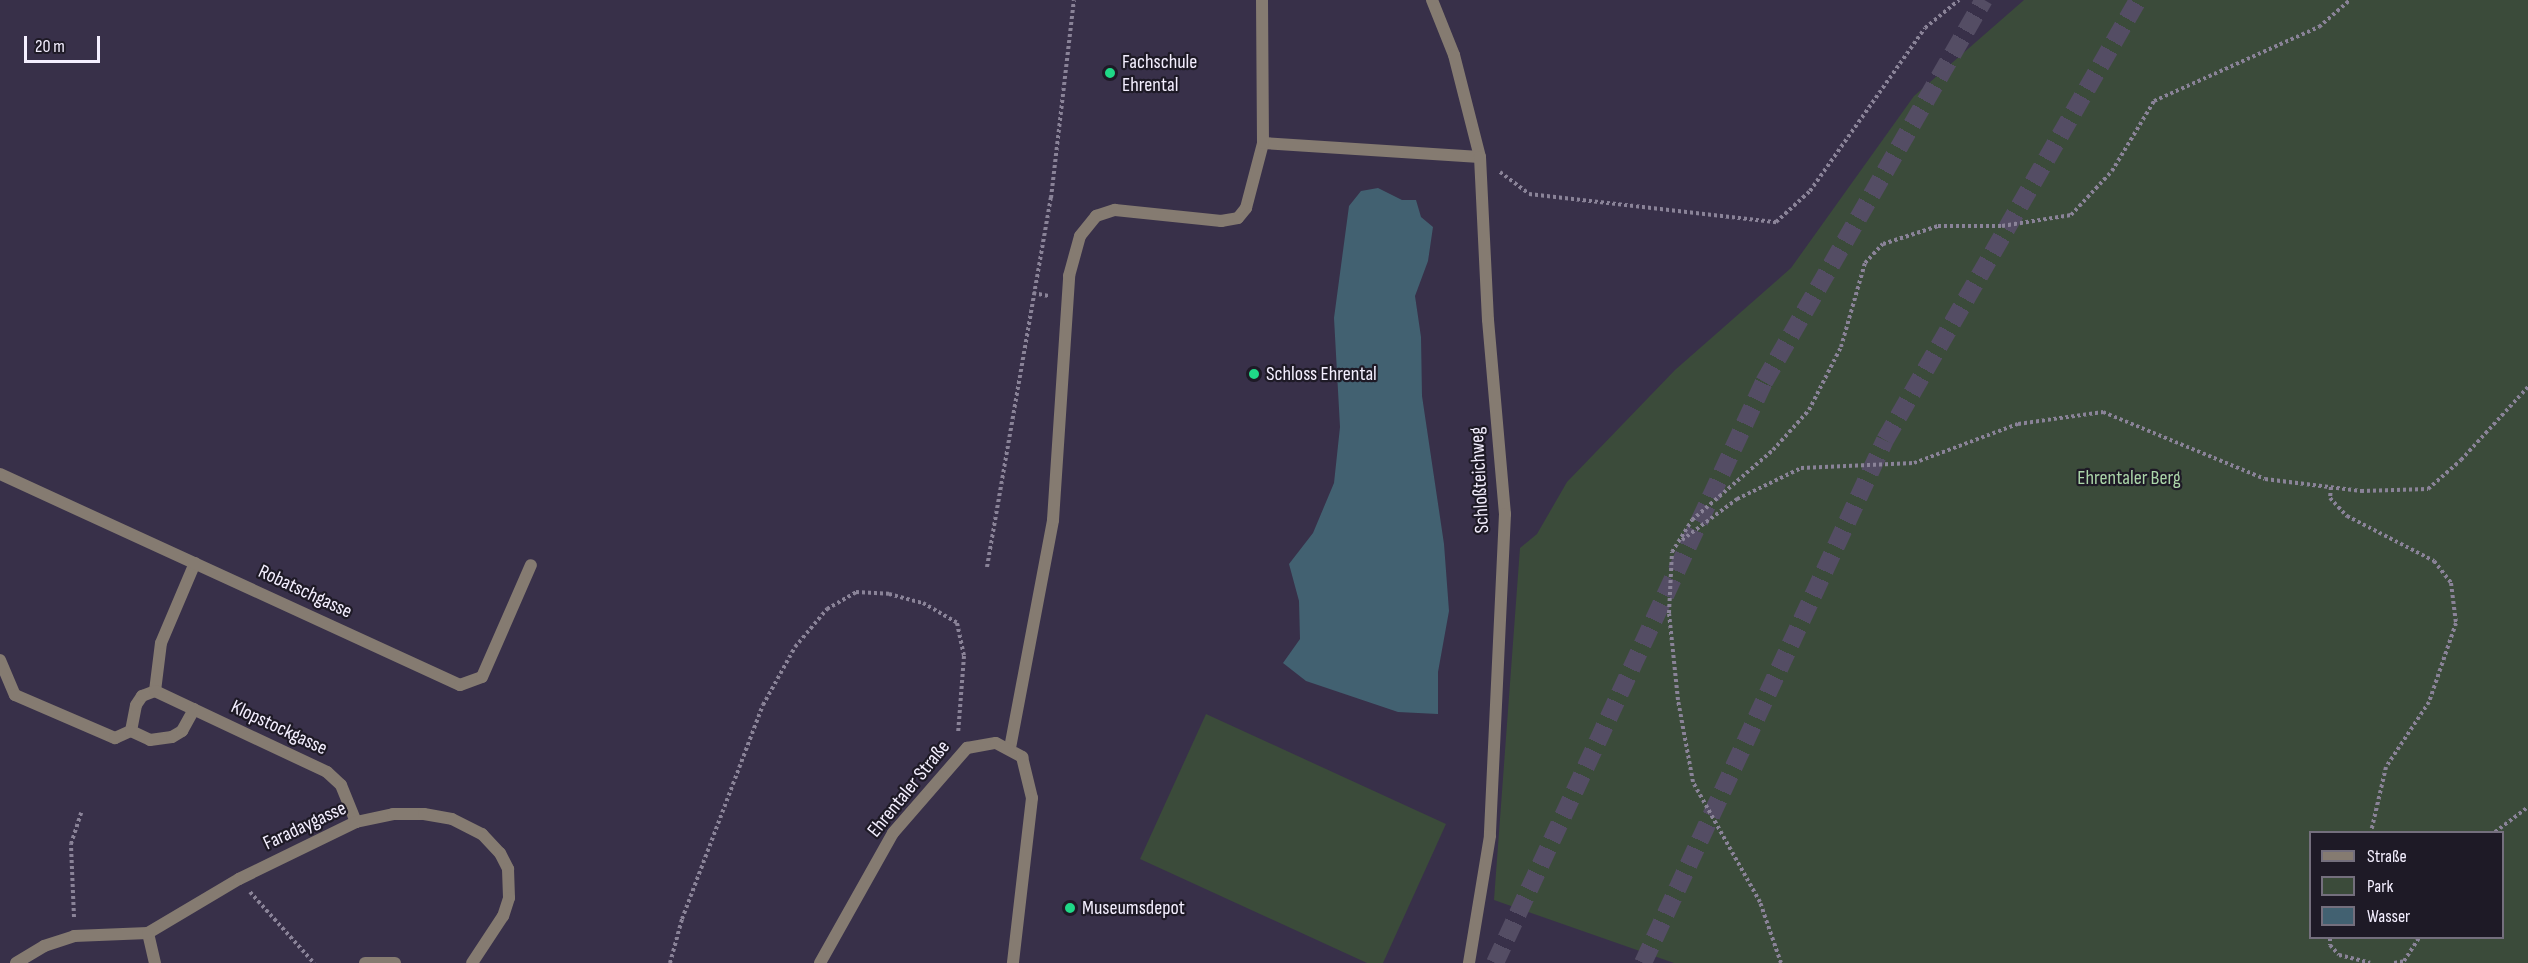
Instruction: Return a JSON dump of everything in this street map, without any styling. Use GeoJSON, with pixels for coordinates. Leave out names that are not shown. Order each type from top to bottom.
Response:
{"type":"FeatureCollection","features":[{"type":"Feature","properties":{"kind":"street"},"geometry":{"type":"LineString","coordinates":[[1013,963],[1032,798],[1022,757],[1010,748],[1053,520],[1069,276],[1080,236],[1096,216],[1115,210],[1221,221],[1238,218],[1246,208],[1263,143],[1262,0]]}},
{"type":"Feature","properties":{"kind":"street","name":"Schloßteichweg"},"geometry":{"type":"LineString","coordinates":[[1431,0],[1454,54],[1480,157],[1488,320],[1505,514],[1490,836],[1469,963]]}},
{"type":"Feature","properties":{"kind":"street"},"geometry":{"type":"LineString","coordinates":[[1263,143],[1480,157]]}},
{"type":"Feature","properties":{"kind":"street","name":"Robatschgasse"},"geometry":{"type":"LineString","coordinates":[[0,474],[460,684],[482,677],[531,565]]}},
{"type":"Feature","properties":{"kind":"street"},"geometry":{"type":"LineString","coordinates":[[131,731],[136,705],[142,696],[155,691],[161,643],[195,563]]}},
{"type":"Feature","properties":{"kind":"street"},"geometry":{"type":"LineString","coordinates":[[0,660],[15,695],[115,738],[131,731],[150,740],[172,737],[182,731],[194,709]]}},
{"type":"Feature","properties":{"kind":"street","name":"Klopstockgasse"},"geometry":{"type":"LineString","coordinates":[[155,691],[327,772],[341,785],[356,822]]}},
{"type":"Feature","properties":{"kind":"street","name":"Ehrentaler Straße"},"geometry":{"type":"LineString","coordinates":[[820,963],[893,832],[966,748],[981,743],[996,743],[1010,748]]}},
{"type":"Feature","properties":{"kind":"street","name":"Faradaygasse"},"geometry":{"type":"LineString","coordinates":[[16,963],[44,946],[74,936],[148,933],[239,879],[356,822],[393,814],[424,814],[452,819],[482,834],[500,853],[509,875],[509,898],[503,916],[472,963]]}},
{"type":"Feature","properties":{"kind":"street"},"geometry":{"type":"LineString","coordinates":[[148,933],[155,963]]}},
{"type":"Feature","properties":{"kind":"street"},"geometry":{"type":"LineString","coordinates":[[364,963],[394,963]]}},
{"type":"Feature","properties":{"kind":"path"},"geometry":{"type":"LineString","coordinates":[[987,567],[1051,198],[1074,0]]}},
{"type":"Feature","properties":{"kind":"path"},"geometry":{"type":"LineString","coordinates":[[1480,157],[1529,194],[1776,222],[1810,191],[1925,28],[1959,0]]}},
{"type":"Feature","properties":{"kind":"path"},"geometry":{"type":"LineString","coordinates":[[1781,963],[1760,902],[1693,782],[1678,700],[1669,613],[1672,552],[1692,520],[1773,450],[1809,410],[1841,346],[1865,263],[1883,244],[1938,226],[2002,226],[2071,215],[2112,171],[2154,100],[2319,27],[2350,0]]}},
{"type":"Feature","properties":{"kind":"path"},"geometry":{"type":"LineString","coordinates":[[1680,541],[1737,499],[1801,468],[1914,463],[2018,424],[2103,412],[2265,479],[2361,491],[2428,489],[2461,460],[2528,387]]}},
{"type":"Feature","properties":{"kind":"path"},"geometry":{"type":"LineString","coordinates":[[2331,487],[2330,498],[2347,516],[2434,561],[2451,584],[2456,623],[2429,702],[2386,767],[2371,831]]}},
{"type":"Feature","properties":{"kind":"path"},"geometry":{"type":"LineString","coordinates":[[670,963],[682,919],[764,705],[795,647],[827,609],[856,592],[889,594],[923,603],[957,623],[964,657],[953,764]]}},
{"type":"Feature","properties":{"kind":"path"},"geometry":{"type":"LineString","coordinates":[[2496,831],[2528,807]]}},
{"type":"Feature","properties":{"kind":"path"},"geometry":{"type":"LineString","coordinates":[[74,936],[71,844],[81,813]]}},
{"type":"Feature","properties":{"kind":"path"},"geometry":{"type":"LineString","coordinates":[[239,879],[314,963]]}},
{"type":"Feature","properties":{"kind":"path"},"geometry":{"type":"LineString","coordinates":[[2330,939],[2330,945],[2339,956],[2370,963]]}},
{"type":"Feature","properties":{"kind":"path"},"geometry":{"type":"LineString","coordinates":[[2394,963],[2404,962],[2418,939]]}},
{"type":"Feature","properties":{"kind":"green space","name":"Ehrentaler Berg"},"geometry":{"type":"Polygon","coordinates":[[[2024,0],[2528,0],[2528,963],[1674,963],[1494,900],[1520,548],[1537,534],[1567,482],[1675,370],[1791,268],[1914,96],[2024,0]]]}},
{"type":"Feature","properties":{"kind":"green space"},"geometry":{"type":"Polygon","coordinates":[[[1206,714],[1446,824],[1383,963],[1367,963],[1140,859],[1206,714]]]}},
{"type":"Feature","properties":{"kind":"water"},"geometry":{"type":"Polygon","coordinates":[[[1378,188],[1402,200],[1416,200],[1421,217],[1433,227],[1428,261],[1415,296],[1421,337],[1422,396],[1444,544],[1449,611],[1438,672],[1438,714],[1398,712],[1306,681],[1283,663],[1300,639],[1299,601],[1289,564],[1313,533],[1334,483],[1340,427],[1334,318],[1349,206],[1361,191],[1378,188]]]}},
{"type":"Feature","properties":{"kind":"tunnel"},"geometry":{"type":"LineString","coordinates":[[1495,963],[1764,382],[1984,0]]}},
{"type":"Feature","properties":{"kind":"tunnel"},"geometry":{"type":"LineString","coordinates":[[1643,963],[1885,440],[2138,0]]}},
{"type":"Feature","properties":{"kind":"place","name":"Fachschule Ehrental"},"geometry":{"type":"Point","coordinates":[1110,73]}},
{"type":"Feature","properties":{"kind":"place","name":"Schloss Ehrental"},"geometry":{"type":"Point","coordinates":[1254,374]}},
{"type":"Feature","properties":{"kind":"place","name":"Museumsdepot"},"geometry":{"type":"Point","coordinates":[1070,908]}}]}
